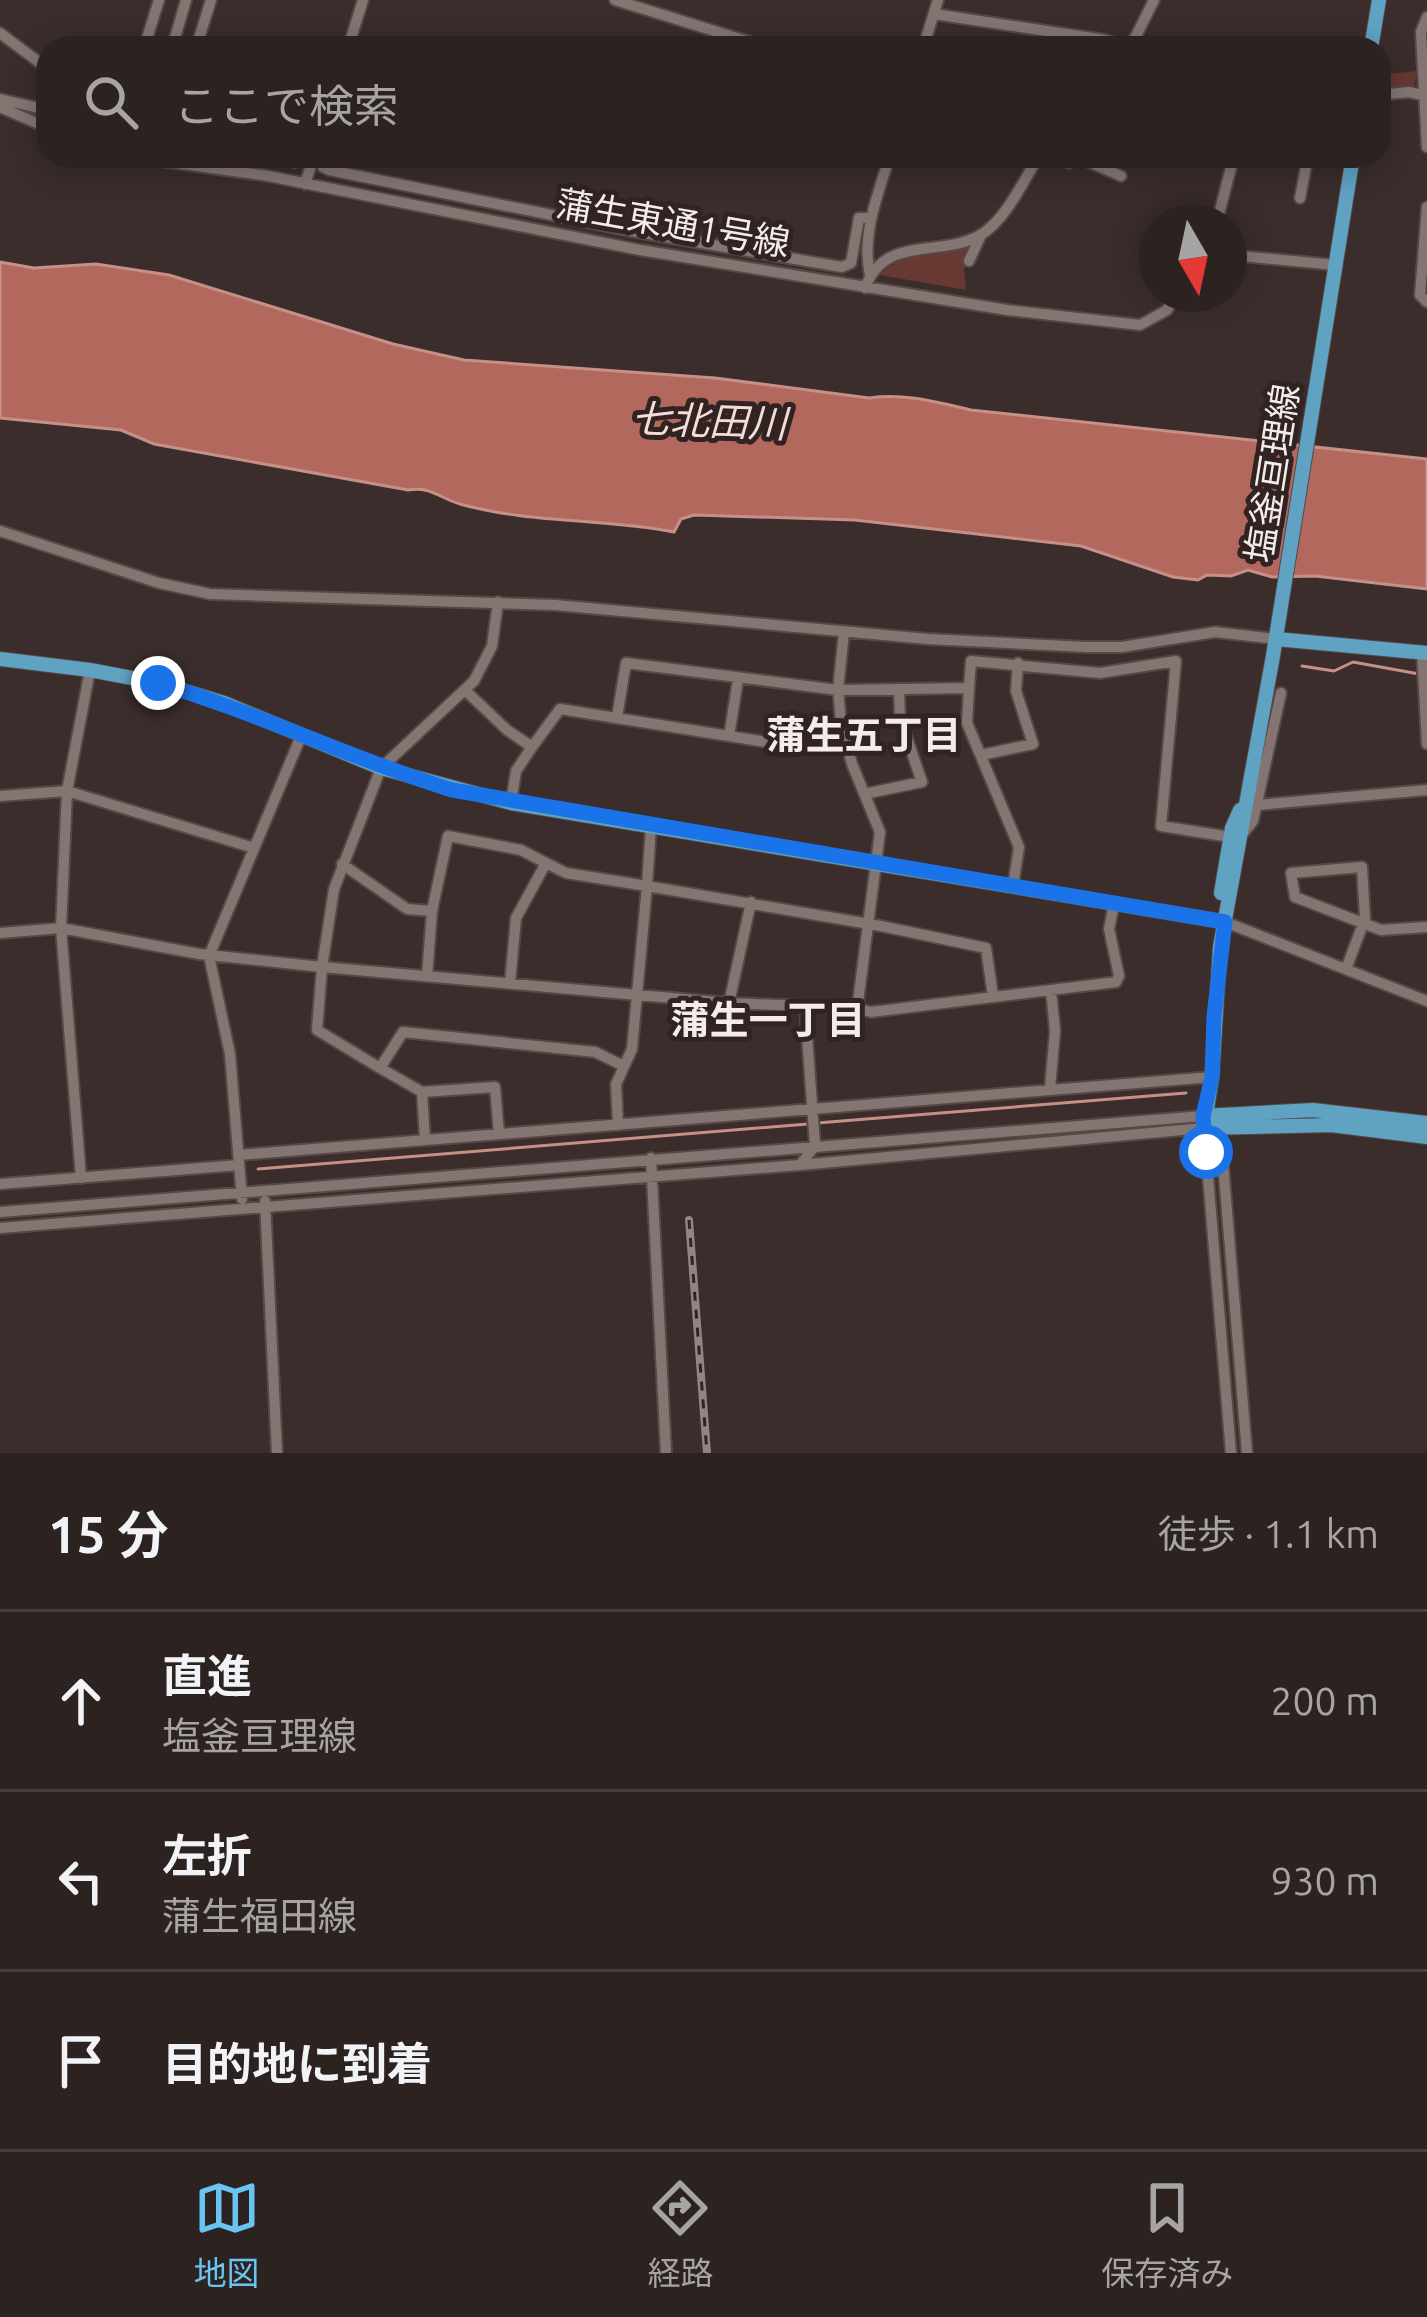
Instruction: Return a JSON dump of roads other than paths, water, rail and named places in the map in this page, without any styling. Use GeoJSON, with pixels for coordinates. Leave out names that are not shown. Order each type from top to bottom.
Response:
{"type":"FeatureCollection","features":[{"type":"Feature","properties":{"kind":"main road"},"geometry":{"type":"LineString","coordinates":[[1373,36],[1379,0]]}},
{"type":"Feature","properties":{"kind":"main road","name":"塩釜亘理線"},"geometry":{"type":"LineString","coordinates":[[1225,922],[1220,902],[1227,857],[1251,801],[1352,168]]}},
{"type":"Feature","properties":{"kind":"main road"},"geometry":{"type":"LineString","coordinates":[[1276,634],[1425,653]]}},
{"type":"Feature","properties":{"kind":"main road"},"geometry":{"type":"LineString","coordinates":[[0,659],[158,683],[224,703],[381,768],[511,803],[1225,922]]}},
{"type":"Feature","properties":{"kind":"main road","name":"塩釜亘理線"},"geometry":{"type":"LineString","coordinates":[[1212,1103],[1214,1016],[1236,836]]}},
{"type":"Feature","properties":{"kind":"main road"},"geometry":{"type":"LineString","coordinates":[[1212,1103],[1427,1123]]}},
{"type":"Feature","properties":{"kind":"main road"},"geometry":{"type":"LineString","coordinates":[[1212,1103],[1427,1137]]}},
{"type":"Feature","properties":{"kind":"street"},"geometry":{"type":"LineString","coordinates":[[148,36],[159,0]]}},
{"type":"Feature","properties":{"kind":"street"},"geometry":{"type":"LineString","coordinates":[[176,36],[186,0]]}},
{"type":"Feature","properties":{"kind":"street"},"geometry":{"type":"LineString","coordinates":[[200,36],[211,0]]}},
{"type":"Feature","properties":{"kind":"street"},"geometry":{"type":"LineString","coordinates":[[352,36],[363,0]]}},
{"type":"Feature","properties":{"kind":"street"},"geometry":{"type":"LineString","coordinates":[[615,0],[730,36]]}},
{"type":"Feature","properties":{"kind":"street"},"geometry":{"type":"LineString","coordinates":[[927,36],[938,0]]}},
{"type":"Feature","properties":{"kind":"street"},"geometry":{"type":"LineString","coordinates":[[1135,36],[1154,0]]}},
{"type":"Feature","properties":{"kind":"street"},"geometry":{"type":"LineString","coordinates":[[934,14],[1080,36]]}},
{"type":"Feature","properties":{"kind":"street"},"geometry":{"type":"LineString","coordinates":[[1427,17],[1427,147]]}},
{"type":"Feature","properties":{"kind":"street"},"geometry":{"type":"LineString","coordinates":[[0,33],[36,60]]}},
{"type":"Feature","properties":{"kind":"street"},"geometry":{"type":"LineString","coordinates":[[1391,94],[1426,95]]}},
{"type":"Feature","properties":{"kind":"street"},"geometry":{"type":"LineString","coordinates":[[0,103],[36,108]]}},
{"type":"Feature","properties":{"kind":"street"},"geometry":{"type":"LineString","coordinates":[[0,103],[36,122]]}},
{"type":"Feature","properties":{"kind":"street","name":"蒲生東通1号線"},"geometry":{"type":"LineString","coordinates":[[211,168],[640,250],[1140,325],[1163,312]]}},
{"type":"Feature","properties":{"kind":"street"},"geometry":{"type":"LineString","coordinates":[[305,184],[308,168]]}},
{"type":"Feature","properties":{"kind":"street"},"geometry":{"type":"LineString","coordinates":[[325,168],[631,231],[842,267],[851,263],[859,218],[872,218]]}},
{"type":"Feature","properties":{"kind":"street"},"geometry":{"type":"LineString","coordinates":[[868,282],[872,218],[887,168]]}},
{"type":"Feature","properties":{"kind":"street"},"geometry":{"type":"LineString","coordinates":[[969,261],[981,235],[1032,168]]}},
{"type":"Feature","properties":{"kind":"street"},"geometry":{"type":"LineString","coordinates":[[1102,168],[1121,176]]}},
{"type":"Feature","properties":{"kind":"street"},"geometry":{"type":"LineString","coordinates":[[1222,204],[1231,168]]}},
{"type":"Feature","properties":{"kind":"street"},"geometry":{"type":"LineString","coordinates":[[1300,198],[1306,168]]}},
{"type":"Feature","properties":{"kind":"street"},"geometry":{"type":"LineString","coordinates":[[1427,207],[1420,295],[1427,302]]}},
{"type":"Feature","properties":{"kind":"street"},"geometry":{"type":"LineString","coordinates":[[868,282],[891,256],[981,235]]}},
{"type":"Feature","properties":{"kind":"street"},"geometry":{"type":"LineString","coordinates":[[1247,257],[1336,266]]}},
{"type":"Feature","properties":{"kind":"street"},"geometry":{"type":"LineString","coordinates":[[0,531],[159,583],[210,594],[619,609],[844,632],[1113,648],[1215,632],[1276,634]]}},
{"type":"Feature","properties":{"kind":"street"},"geometry":{"type":"LineString","coordinates":[[497,602],[492,646],[466,692],[381,768],[342,864],[327,919],[317,1030],[422,1092],[495,1087],[499,1134]]}},
{"type":"Feature","properties":{"kind":"street"},"geometry":{"type":"LineString","coordinates":[[844,632],[838,690],[844,740],[880,832],[859,1002],[854,1008]]}},
{"type":"Feature","properties":{"kind":"street"},"geometry":{"type":"LineString","coordinates":[[1425,653],[1427,744]]}},
{"type":"Feature","properties":{"kind":"street"},"geometry":{"type":"LineString","coordinates":[[1013,886],[1019,848],[968,722],[971,661],[1100,673],[1176,661],[1161,826],[1236,836]]}},
{"type":"Feature","properties":{"kind":"street"},"geometry":{"type":"LineString","coordinates":[[617,717],[626,663],[838,690],[969,688]]}},
{"type":"Feature","properties":{"kind":"street"},"geometry":{"type":"LineString","coordinates":[[981,755],[1033,744],[1016,692],[1018,663]]}},
{"type":"Feature","properties":{"kind":"street"},"geometry":{"type":"LineString","coordinates":[[81,1178],[62,928],[67,791],[90,670]]}},
{"type":"Feature","properties":{"kind":"street"},"geometry":{"type":"LineString","coordinates":[[730,736],[738,680]]}},
{"type":"Feature","properties":{"kind":"street"},"geometry":{"type":"LineString","coordinates":[[864,794],[922,782],[900,718],[898,689]]}},
{"type":"Feature","properties":{"kind":"street"},"geometry":{"type":"LineString","coordinates":[[466,692],[532,747]]}},
{"type":"Feature","properties":{"kind":"street"},"geometry":{"type":"LineString","coordinates":[[1281,693],[1251,801],[1427,790]]}},
{"type":"Feature","properties":{"kind":"street"},"geometry":{"type":"LineString","coordinates":[[511,803],[516,771],[560,709],[810,749],[844,740]]}},
{"type":"Feature","properties":{"kind":"street"},"geometry":{"type":"LineString","coordinates":[[243,1208],[230,1054],[209,956],[302,734]]}},
{"type":"Feature","properties":{"kind":"street"},"geometry":{"type":"LineString","coordinates":[[0,796],[67,791],[254,848]]}},
{"type":"Feature","properties":{"kind":"street"},"geometry":{"type":"LineString","coordinates":[[618,1124],[616,1084],[632,1049],[651,826]]}},
{"type":"Feature","properties":{"kind":"street"},"geometry":{"type":"LineString","coordinates":[[428,976],[433,911],[448,836],[520,850],[566,873],[751,902],[986,949],[993,996]]}},
{"type":"Feature","properties":{"kind":"street"},"geometry":{"type":"LineString","coordinates":[[510,983],[516,918],[546,863]]}},
{"type":"Feature","properties":{"kind":"street"},"geometry":{"type":"LineString","coordinates":[[342,864],[407,909],[433,911]]}},
{"type":"Feature","properties":{"kind":"street"},"geometry":{"type":"LineString","coordinates":[[1346,969],[1363,924],[1361,867],[1292,874],[1295,897],[1363,924],[1381,930],[1427,927]]}},
{"type":"Feature","properties":{"kind":"street"},"geometry":{"type":"LineString","coordinates":[[729,1004],[751,902]]}},
{"type":"Feature","properties":{"kind":"street"},"geometry":{"type":"LineString","coordinates":[[0,933],[62,928],[209,956],[729,1004],[871,1012],[1118,980],[1109,928],[1114,904]]}},
{"type":"Feature","properties":{"kind":"street"},"geometry":{"type":"LineString","coordinates":[[1225,922],[1427,1001]]}},
{"type":"Feature","properties":{"kind":"street"},"geometry":{"type":"LineString","coordinates":[[1050,1088],[1055,1031],[1051,990]]}},
{"type":"Feature","properties":{"kind":"street"},"geometry":{"type":"LineString","coordinates":[[800,1165],[815,1139],[805,1008]]}},
{"type":"Feature","properties":{"kind":"street"},"geometry":{"type":"LineString","coordinates":[[380,1068],[403,1032],[595,1052],[624,1066]]}},
{"type":"Feature","properties":{"kind":"street"},"geometry":{"type":"LineString","coordinates":[[0,1184],[425,1140],[813,1112],[1050,1088],[1212,1103]]}},
{"type":"Feature","properties":{"kind":"street"},"geometry":{"type":"LineString","coordinates":[[422,1092],[425,1140]]}},
{"type":"Feature","properties":{"kind":"street"},"geometry":{"type":"LineString","coordinates":[[0,1211],[651,1158],[1212,1103]]}},
{"type":"Feature","properties":{"kind":"street"},"geometry":{"type":"LineString","coordinates":[[0,1228],[800,1165],[1212,1103]]}},
{"type":"Feature","properties":{"kind":"street"},"geometry":{"type":"LineString","coordinates":[[1212,1103],[1231,1453]]}},
{"type":"Feature","properties":{"kind":"street"},"geometry":{"type":"LineString","coordinates":[[1212,1103],[1246,1453]]}},
{"type":"Feature","properties":{"kind":"street"},"geometry":{"type":"LineString","coordinates":[[651,1158],[666,1453]]}},
{"type":"Feature","properties":{"kind":"street"},"geometry":{"type":"LineString","coordinates":[[538,1167],[540,1186]]}},
{"type":"Feature","properties":{"kind":"street"},"geometry":{"type":"LineString","coordinates":[[264,1192],[277,1453]]}},
{"type":"Feature","properties":{"kind":"water","name":"七北田川"},"geometry":{"type":"Polygon","coordinates":[[[0,262],[34,268],[96,264],[169,275],[393,344],[464,360],[715,378],[869,398],[908,397],[971,410],[1427,459],[1427,589],[1315,576],[1272,577],[1248,570],[1198,580],[1173,577],[1081,546],[855,520],[694,515],[681,519],[674,532],[513,515],[423,490],[154,444],[121,430],[0,418],[0,262]]]}},
{"type":"Feature","properties":{"kind":"waterway"},"geometry":{"type":"LineString","coordinates":[[1302,666],[1334,671],[1353,662],[1419,674]]}},
{"type":"Feature","properties":{"kind":"waterway"},"geometry":{"type":"LineString","coordinates":[[817,1123],[1186,1093]]}},
{"type":"Feature","properties":{"kind":"waterway"},"geometry":{"type":"LineString","coordinates":[[258,1169],[808,1124]]}},
{"type":"Feature","properties":{"kind":"railway"},"geometry":{"type":"LineString","coordinates":[[689,1220],[707,1453]]}},
{"type":"Feature","properties":{"kind":"district","name":"蒲生五丁目"},"geometry":{"type":"Point","coordinates":[864,735]}},
{"type":"Feature","properties":{"kind":"district","name":"蒲生一丁目"},"geometry":{"type":"Point","coordinates":[768,1020]}}]}
